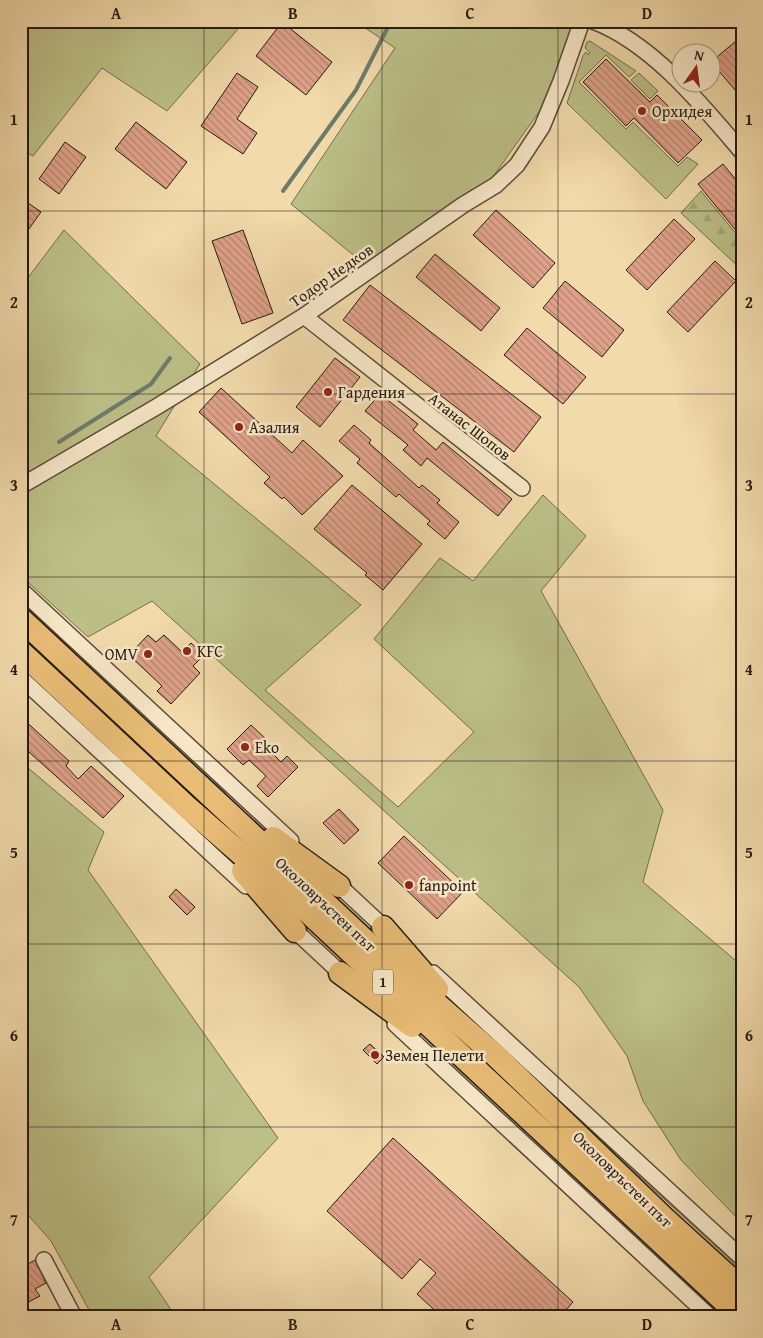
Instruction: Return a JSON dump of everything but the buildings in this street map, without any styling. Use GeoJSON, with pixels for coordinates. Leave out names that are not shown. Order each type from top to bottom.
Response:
{"type":"FeatureCollection","features":[{"type":"Feature","properties":{"kind":"highway","name":"Околовръстен път"},"geometry":{"type":"LineString","coordinates":[[21,619],[370,946],[496,1056],[665,1219],[742,1289]]}},
{"type":"Feature","properties":{"kind":"highway","name":"Околовръстен път"},"geometry":{"type":"LineString","coordinates":[[21,652],[186,806],[310,914],[741,1317]]}},
{"type":"Feature","properties":{"kind":"highway"},"geometry":{"type":"LineString","coordinates":[[192,779],[339,886]]}},
{"type":"Feature","properties":{"kind":"highway"},"geometry":{"type":"LineString","coordinates":[[186,806],[295,931]]}},
{"type":"Feature","properties":{"kind":"highway"},"geometry":{"type":"LineString","coordinates":[[383,927],[496,1056]]}},
{"type":"Feature","properties":{"kind":"highway"},"geometry":{"type":"LineString","coordinates":[[340,973],[501,1092]]}},
{"type":"Feature","properties":{"kind":"street","name":"Тодор Недков"},"geometry":{"type":"LineString","coordinates":[[21,486],[158,406],[304,316],[463,205],[496,185],[517,165],[530,148],[549,112],[582,21]]}},
{"type":"Feature","properties":{"kind":"street"},"geometry":{"type":"LineString","coordinates":[[593,21],[614,31],[635,45],[665,70],[702,106],[742,152]]}},
{"type":"Feature","properties":{"kind":"street","name":"Атанас Шопов"},"geometry":{"type":"LineString","coordinates":[[304,316],[522,488]]}},
{"type":"Feature","properties":{"kind":"street"},"geometry":{"type":"LineString","coordinates":[[21,590],[742,1258]]}},
{"type":"Feature","properties":{"kind":"street"},"geometry":{"type":"LineString","coordinates":[[21,678],[710,1317]]}},
{"type":"Feature","properties":{"kind":"street"},"geometry":{"type":"LineString","coordinates":[[44,1260],[74,1317]]}},
{"type":"Feature","properties":{"kind":"green space"},"geometry":{"type":"Polygon","coordinates":[[[21,21],[245,21],[167,111],[102,68],[33,156],[21,150],[21,21]]]}},
{"type":"Feature","properties":{"kind":"green space"},"geometry":{"type":"Polygon","coordinates":[[[355,21],[575,21],[546,102],[490,181],[368,267],[291,204],[395,48],[355,21]]]}},
{"type":"Feature","properties":{"kind":"green space"},"geometry":{"type":"Polygon","coordinates":[[[590,41],[636,71],[629,77],[606,55],[579,82],[626,129],[633,122],[678,166],[687,157],[698,164],[666,199],[567,103],[583,56],[586,52],[588,55],[590,53],[585,48],[587,42],[590,41]]]}},
{"type":"Feature","properties":{"kind":"green space"},"geometry":{"type":"Polygon","coordinates":[[[639,73],[658,91],[650,99],[631,80],[639,73]]]}},
{"type":"Feature","properties":{"kind":"green space"},"geometry":{"type":"Polygon","coordinates":[[[701,191],[742,241],[742,270],[681,213],[701,191]]]}},
{"type":"Feature","properties":{"kind":"green space"},"geometry":{"type":"Polygon","coordinates":[[[64,230],[200,364],[156,436],[361,605],[265,690],[398,807],[474,732],[374,639],[440,558],[473,581],[543,495],[586,536],[541,591],[663,810],[643,882],[742,966],[742,1223],[681,1160],[643,1101],[627,1056],[579,987],[152,601],[88,637],[21,576],[21,287],[64,230]]]}},
{"type":"Feature","properties":{"kind":"green space"},"geometry":{"type":"Polygon","coordinates":[[[21,599],[252,814],[206,776],[21,605],[21,599]]]}},
{"type":"Feature","properties":{"kind":"green space"},"geometry":{"type":"Polygon","coordinates":[[[21,762],[104,832],[88,870],[278,1138],[149,1277],[176,1317],[93,1317],[51,1241],[21,1207],[21,762]]]}},
{"type":"Feature","properties":{"kind":"green space"},"geometry":{"type":"Polygon","coordinates":[[[455,999],[742,1266],[742,1271],[486,1035],[455,999]]]}},
{"type":"Feature","properties":{"kind":"green space"},"geometry":{"type":"Polygon","coordinates":[[[418,1035],[462,1071],[725,1317],[718,1317],[418,1035]]]}},
{"type":"Feature","properties":{"kind":"waterway"},"geometry":{"type":"LineString","coordinates":[[283,191],[356,90],[391,21]]}},
{"type":"Feature","properties":{"kind":"waterway"},"geometry":{"type":"LineString","coordinates":[[59,442],[151,384],[170,358]]}},
{"type":"Feature","properties":{"kind":"place","name":"Орхидея"},"geometry":{"type":"Point","coordinates":[642,111]}},
{"type":"Feature","properties":{"kind":"place","name":"Гардения"},"geometry":{"type":"Point","coordinates":[328,392]}},
{"type":"Feature","properties":{"kind":"place","name":"Азалия"},"geometry":{"type":"Point","coordinates":[239,427]}},
{"type":"Feature","properties":{"kind":"place","name":"KFC"},"geometry":{"type":"Point","coordinates":[187,651]}},
{"type":"Feature","properties":{"kind":"place","name":"OMV"},"geometry":{"type":"Point","coordinates":[148,654]}},
{"type":"Feature","properties":{"kind":"place","name":"Eko"},"geometry":{"type":"Point","coordinates":[245,747]}},
{"type":"Feature","properties":{"kind":"place","name":"fanpoint"},"geometry":{"type":"Point","coordinates":[409,885]}},
{"type":"Feature","properties":{"kind":"place","name":"Земен Пелети"},"geometry":{"type":"Point","coordinates":[375,1055]}}]}
